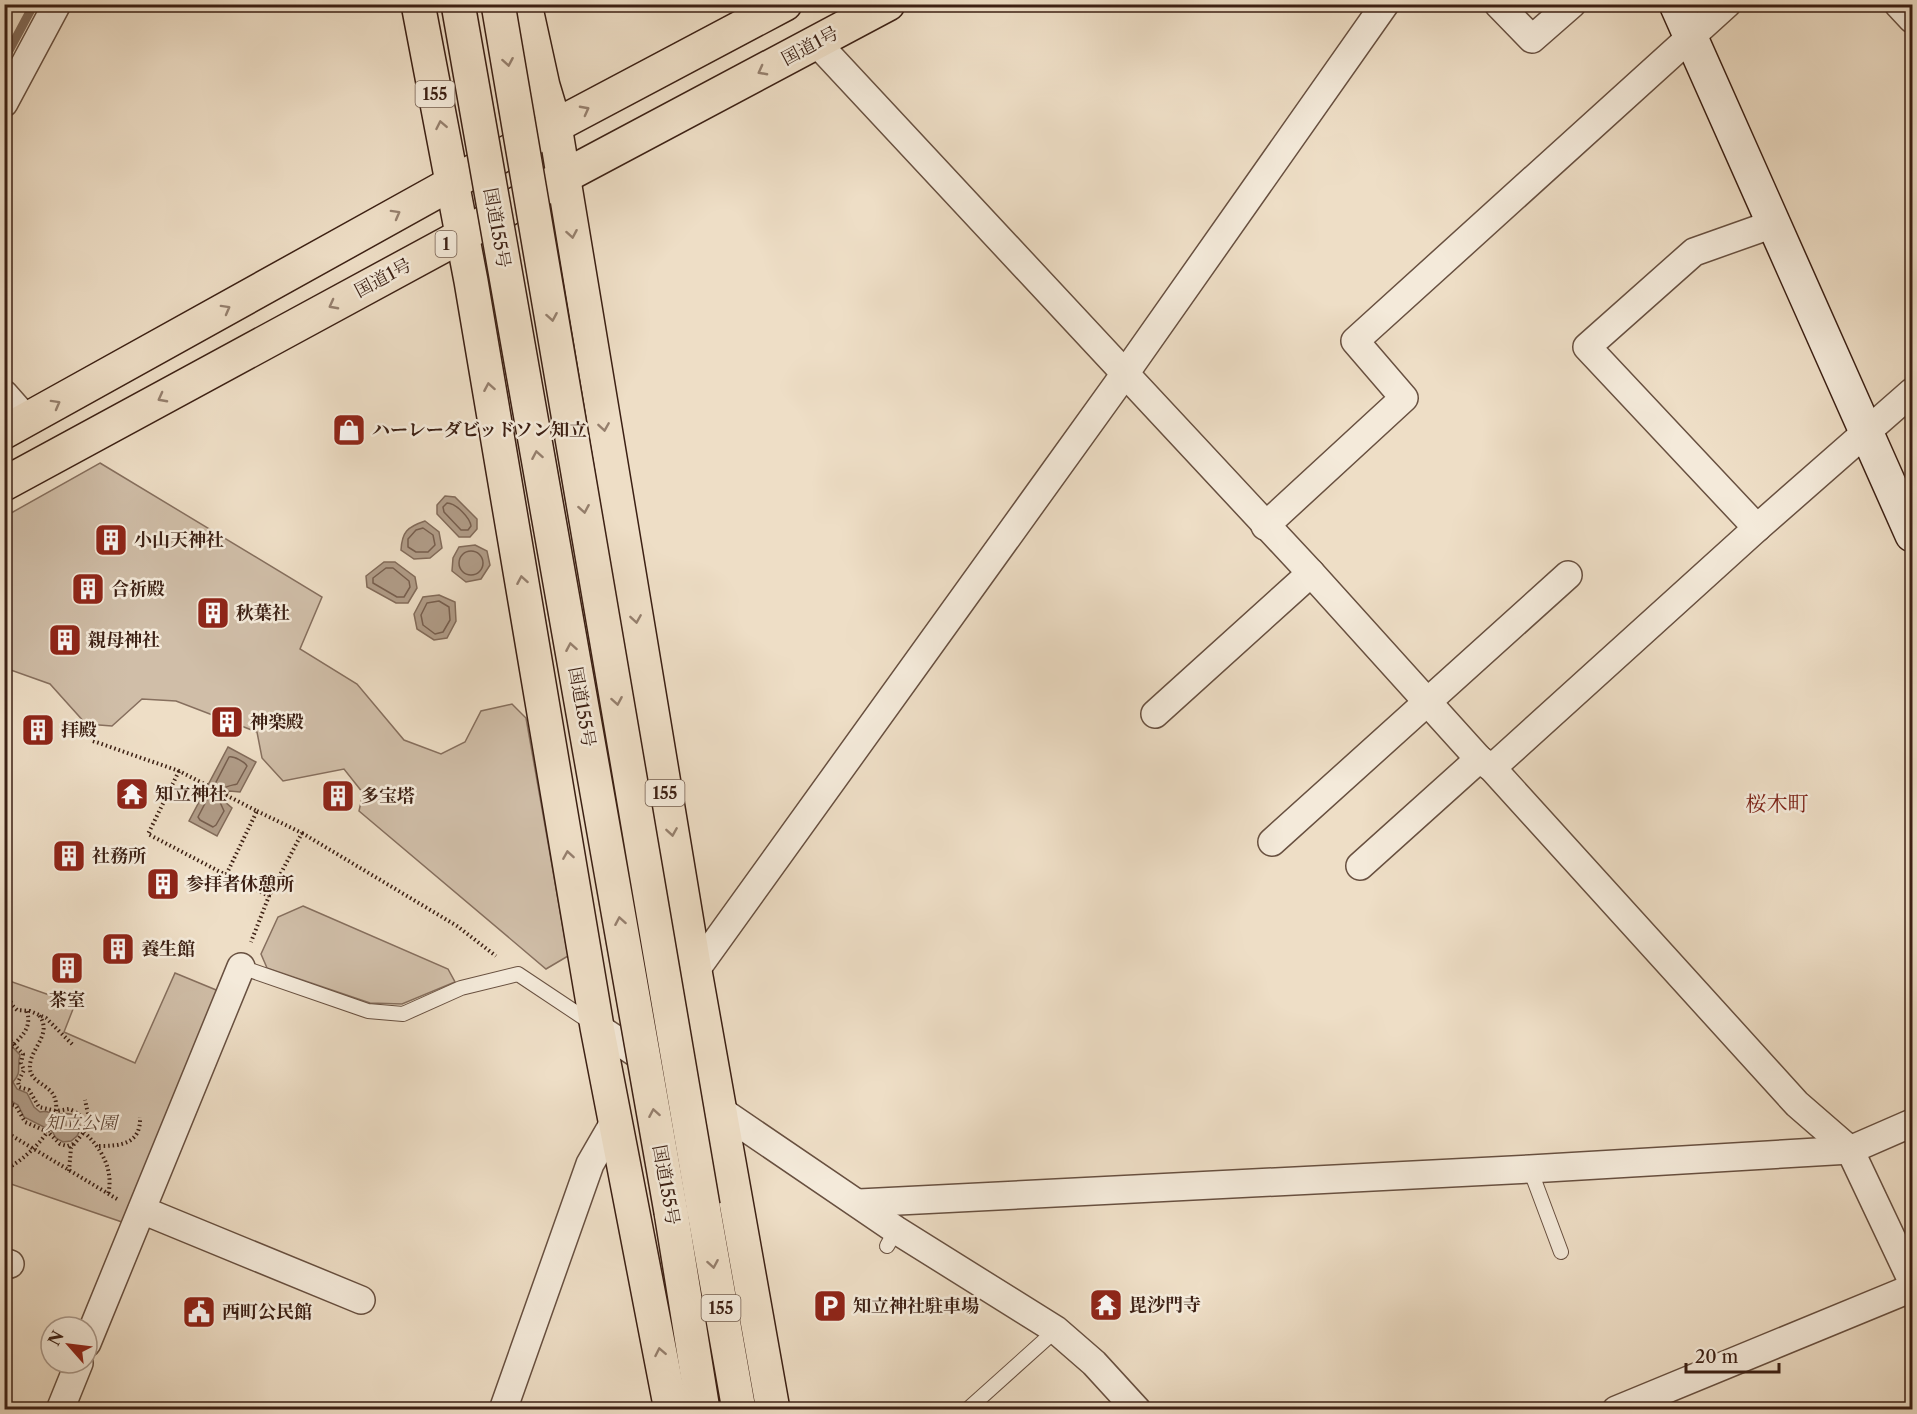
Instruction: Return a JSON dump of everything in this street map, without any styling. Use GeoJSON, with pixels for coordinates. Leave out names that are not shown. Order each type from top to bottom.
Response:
{"type":"FeatureCollection","features":[{"type":"Feature","properties":{"kind":"highway","name":"155"},"geometry":{"type":"LineString","coordinates":[[418,4],[463,235],[597,1027],[671,1410]]}},
{"type":"Feature","properties":{"kind":"highway","name":"国道155号"},"geometry":{"type":"LineString","coordinates":[[458,4],[671,1212],[703,1410]]}},
{"type":"Feature","properties":{"kind":"highway","name":"国道155号"},"geometry":{"type":"LineString","coordinates":[[498,4],[703,1206],[740,1410]]}},
{"type":"Feature","properties":{"kind":"highway","name":"155"},"geometry":{"type":"LineString","coordinates":[[525,4],[543,86],[555,126],[695,971],[773,1410]]}},
{"type":"Feature","properties":{"kind":"highway"},"geometry":{"type":"LineString","coordinates":[[16,426],[555,126],[785,4]]}},
{"type":"Feature","properties":{"kind":"highway","name":"国道1号"},"geometry":{"type":"LineString","coordinates":[[4,484],[463,235],[562,177],[888,4]]}},
{"type":"Feature","properties":{"kind":"street"},"geometry":{"type":"LineString","coordinates":[[4,103],[57,4]]}},
{"type":"Feature","properties":{"kind":"street"},"geometry":{"type":"LineString","coordinates":[[695,971],[1124,375],[1385,4]]}},
{"type":"Feature","properties":{"kind":"street"},"geometry":{"type":"LineString","coordinates":[[1498,4],[1532,39],[1572,4]]}},
{"type":"Feature","properties":{"kind":"street"},"geometry":{"type":"LineString","coordinates":[[1676,4],[1912,535]]}},
{"type":"Feature","properties":{"kind":"street"},"geometry":{"type":"LineString","coordinates":[[1266,526],[1404,398],[1355,341],[1727,4]]}},
{"type":"Feature","properties":{"kind":"street"},"geometry":{"type":"LineString","coordinates":[[816,42],[1311,573],[1797,1104],[1850,1150],[1912,1281]]}},
{"type":"Feature","properties":{"kind":"street"},"geometry":{"type":"LineString","coordinates":[[1757,528],[1587,347],[1694,252],[1773,224]]}},
{"type":"Feature","properties":{"kind":"street"},"geometry":{"type":"LineString","coordinates":[[1360,866],[1486,764],[1912,392]]}},
{"type":"Feature","properties":{"kind":"street"},"geometry":{"type":"LineString","coordinates":[[4,394],[16,426]]}},
{"type":"Feature","properties":{"kind":"street"},"geometry":{"type":"LineString","coordinates":[[1155,714],[1311,573]]}},
{"type":"Feature","properties":{"kind":"street"},"geometry":{"type":"LineString","coordinates":[[1272,842],[1568,575]]}},
{"type":"Feature","properties":{"kind":"street"},"geometry":{"type":"LineString","coordinates":[[99,1315],[241,967]]}},
{"type":"Feature","properties":{"kind":"street"},"geometry":{"type":"LineString","coordinates":[[597,1027],[719,1109],[796,1172],[859,1203],[891,1238],[1056,1330],[1094,1363],[1137,1410]]}},
{"type":"Feature","properties":{"kind":"street"},"geometry":{"type":"LineString","coordinates":[[503,1410],[590,1164],[616,1119]]}},
{"type":"Feature","properties":{"kind":"street"},"geometry":{"type":"LineString","coordinates":[[859,1203],[1530,1169],[1850,1150],[1912,1123]]}},
{"type":"Feature","properties":{"kind":"street"},"geometry":{"type":"LineString","coordinates":[[142,1210],[361,1300]]}},
{"type":"Feature","properties":{"kind":"street"},"geometry":{"type":"LineString","coordinates":[[1617,1410],[1721,1365],[1912,1288]]}},
{"type":"Feature","properties":{"kind":"street"},"geometry":{"type":"LineString","coordinates":[[60,1410],[74,1375]]}},
{"type":"Feature","properties":{"kind":"lane"},"geometry":{"type":"LineString","coordinates":[[241,967],[368,1011],[404,1014],[462,988],[518,974],[597,1027]]}},
{"type":"Feature","properties":{"kind":"lane"},"geometry":{"type":"LineString","coordinates":[[1530,1169],[1561,1252]]}},
{"type":"Feature","properties":{"kind":"lane"},"geometry":{"type":"LineString","coordinates":[[966,1410],[1056,1330]]}},
{"type":"Feature","properties":{"kind":"path"},"geometry":{"type":"LineString","coordinates":[[93,741],[179,771],[302,833],[457,926],[518,974]]}},
{"type":"Feature","properties":{"kind":"path"},"geometry":{"type":"LineString","coordinates":[[179,771],[148,834],[269,896]]}},
{"type":"Feature","properties":{"kind":"path"},"geometry":{"type":"LineString","coordinates":[[226,875],[257,811]]}},
{"type":"Feature","properties":{"kind":"path"},"geometry":{"type":"LineString","coordinates":[[241,967],[269,896],[302,833]]}},
{"type":"Feature","properties":{"kind":"path"},"geometry":{"type":"LineString","coordinates":[[4,990],[17,1010],[46,1018],[73,1045]]}},
{"type":"Feature","properties":{"kind":"path"},"geometry":{"type":"LineString","coordinates":[[4,1068],[8,1063],[5,1054],[27,1031],[29,1024],[27,1011]]}},
{"type":"Feature","properties":{"kind":"path"},"geometry":{"type":"LineString","coordinates":[[4,1170],[20,1163],[48,1132],[56,1111],[54,1096],[32,1076],[29,1070],[44,1032],[43,1019],[38,1014]]}},
{"type":"Feature","properties":{"kind":"path"},"geometry":{"type":"LineString","coordinates":[[4,1025],[8,1029],[9,1039],[23,1054],[21,1063],[23,1075],[18,1082],[20,1087],[29,1090],[39,1107],[56,1111],[69,1109],[78,1114],[85,1130],[99,1146],[108,1169],[110,1179],[108,1195]]}},
{"type":"Feature","properties":{"kind":"path"},"geometry":{"type":"LineString","coordinates":[[69,1171],[71,1148],[85,1130],[88,1108],[85,1100]]}},
{"type":"Feature","properties":{"kind":"path"},"geometry":{"type":"LineString","coordinates":[[4,1102],[16,1106],[25,1122],[48,1132],[60,1144],[67,1146],[73,1144]]}},
{"type":"Feature","properties":{"kind":"path"},"geometry":{"type":"LineString","coordinates":[[99,1146],[114,1146],[130,1141],[140,1126],[140,1117]]}},
{"type":"Feature","properties":{"kind":"path"},"geometry":{"type":"LineString","coordinates":[[4,1131],[108,1195],[142,1210]]}},
{"type":"Feature","properties":{"kind":"green space"},"geometry":{"type":"Polygon","coordinates":[[[100,463],[322,597],[300,649],[357,684],[404,740],[441,754],[465,742],[481,711],[512,704],[526,718],[568,956],[546,969],[359,811],[363,793],[344,769],[283,781],[262,758],[257,732],[176,701],[142,699],[112,726],[86,724],[50,684],[5,668],[4,517],[100,463]]]}},
{"type":"Feature","properties":{"kind":"green space"},"geometry":{"type":"Polygon","coordinates":[[[303,906],[448,969],[455,982],[402,1004],[370,1003],[267,968],[261,954],[278,917],[303,906]]]}},
{"type":"Feature","properties":{"kind":"green space","name":"知立公園"},"geometry":{"type":"Polygon","coordinates":[[[175,973],[221,992],[122,1222],[5,1182],[4,979],[75,1004],[64,1032],[135,1063],[175,973]]]}},
{"type":"Feature","properties":{"kind":"water"},"geometry":{"type":"Polygon","coordinates":[[[445,496],[455,497],[477,519],[477,529],[470,537],[459,537],[437,514],[437,505],[445,496]]]}},
{"type":"Feature","properties":{"kind":"water"},"geometry":{"type":"Polygon","coordinates":[[[425,521],[439,532],[442,548],[430,558],[414,559],[401,550],[404,534],[410,528],[425,521]]]}},
{"type":"Feature","properties":{"kind":"water"},"geometry":{"type":"Polygon","coordinates":[[[475,545],[487,551],[490,565],[481,579],[466,582],[452,571],[453,558],[459,547],[475,545]]]}},
{"type":"Feature","properties":{"kind":"water"},"geometry":{"type":"Polygon","coordinates":[[[384,562],[395,562],[415,577],[417,588],[408,603],[396,603],[367,587],[366,576],[384,562]]]}},
{"type":"Feature","properties":{"kind":"water"},"geometry":{"type":"Polygon","coordinates":[[[439,595],[455,602],[456,621],[447,638],[434,640],[417,629],[414,614],[423,597],[439,595]]]}},
{"type":"Feature","properties":{"kind":"water"},"geometry":{"type":"Polygon","coordinates":[[[228,747],[256,762],[240,792],[229,791],[224,801],[232,808],[217,836],[189,821],[228,747]]]}},
{"type":"Feature","properties":{"kind":"water"},"geometry":{"type":"Polygon","coordinates":[[[4,1029],[6,1040],[20,1055],[19,1072],[13,1082],[17,1089],[27,1093],[34,1107],[40,1112],[68,1113],[76,1116],[81,1128],[71,1141],[63,1142],[56,1138],[52,1131],[24,1117],[18,1105],[6,1098],[5,1073],[11,1060],[5,1049],[4,1029]]]}},
{"type":"Feature","properties":{"kind":"waterway"},"geometry":{"type":"LineString","coordinates":[[4,60],[34,4]]}},
{"type":"Feature","properties":{"kind":"place","name":"ハーレーダビッドソン知立"},"geometry":{"type":"Point","coordinates":[349,430]}},
{"type":"Feature","properties":{"kind":"place","name":"小山天神社"},"geometry":{"type":"Point","coordinates":[111,540]}},
{"type":"Feature","properties":{"kind":"place","name":"合祈殿"},"geometry":{"type":"Point","coordinates":[88,589]}},
{"type":"Feature","properties":{"kind":"place","name":"秋葉社"},"geometry":{"type":"Point","coordinates":[213,613]}},
{"type":"Feature","properties":{"kind":"place","name":"親母神社"},"geometry":{"type":"Point","coordinates":[65,640]}},
{"type":"Feature","properties":{"kind":"place","name":"神楽殿"},"geometry":{"type":"Point","coordinates":[227,722]}},
{"type":"Feature","properties":{"kind":"place","name":"拝殿"},"geometry":{"type":"Point","coordinates":[38,730]}},
{"type":"Feature","properties":{"kind":"place","name":"知立神社"},"geometry":{"type":"Point","coordinates":[132,794]}},
{"type":"Feature","properties":{"kind":"place","name":"多宝塔"},"geometry":{"type":"Point","coordinates":[338,796]}},
{"type":"Feature","properties":{"kind":"place","name":"社務所"},"geometry":{"type":"Point","coordinates":[69,856]}},
{"type":"Feature","properties":{"kind":"place","name":"参拝者休憩所"},"geometry":{"type":"Point","coordinates":[163,884]}},
{"type":"Feature","properties":{"kind":"place","name":"養生館"},"geometry":{"type":"Point","coordinates":[118,949]}},
{"type":"Feature","properties":{"kind":"place","name":"茶室"},"geometry":{"type":"Point","coordinates":[67,968]}},
{"type":"Feature","properties":{"kind":"place","name":"毘沙門寺"},"geometry":{"type":"Point","coordinates":[1106,1305]}},
{"type":"Feature","properties":{"kind":"place","name":"知立神社駐車場"},"geometry":{"type":"Point","coordinates":[830,1306]}},
{"type":"Feature","properties":{"kind":"place","name":"西町公民館"},"geometry":{"type":"Point","coordinates":[199,1312]}},
{"type":"Feature","properties":{"kind":"district","name":"桜木町"},"geometry":{"type":"Point","coordinates":[1777,804]}}]}
